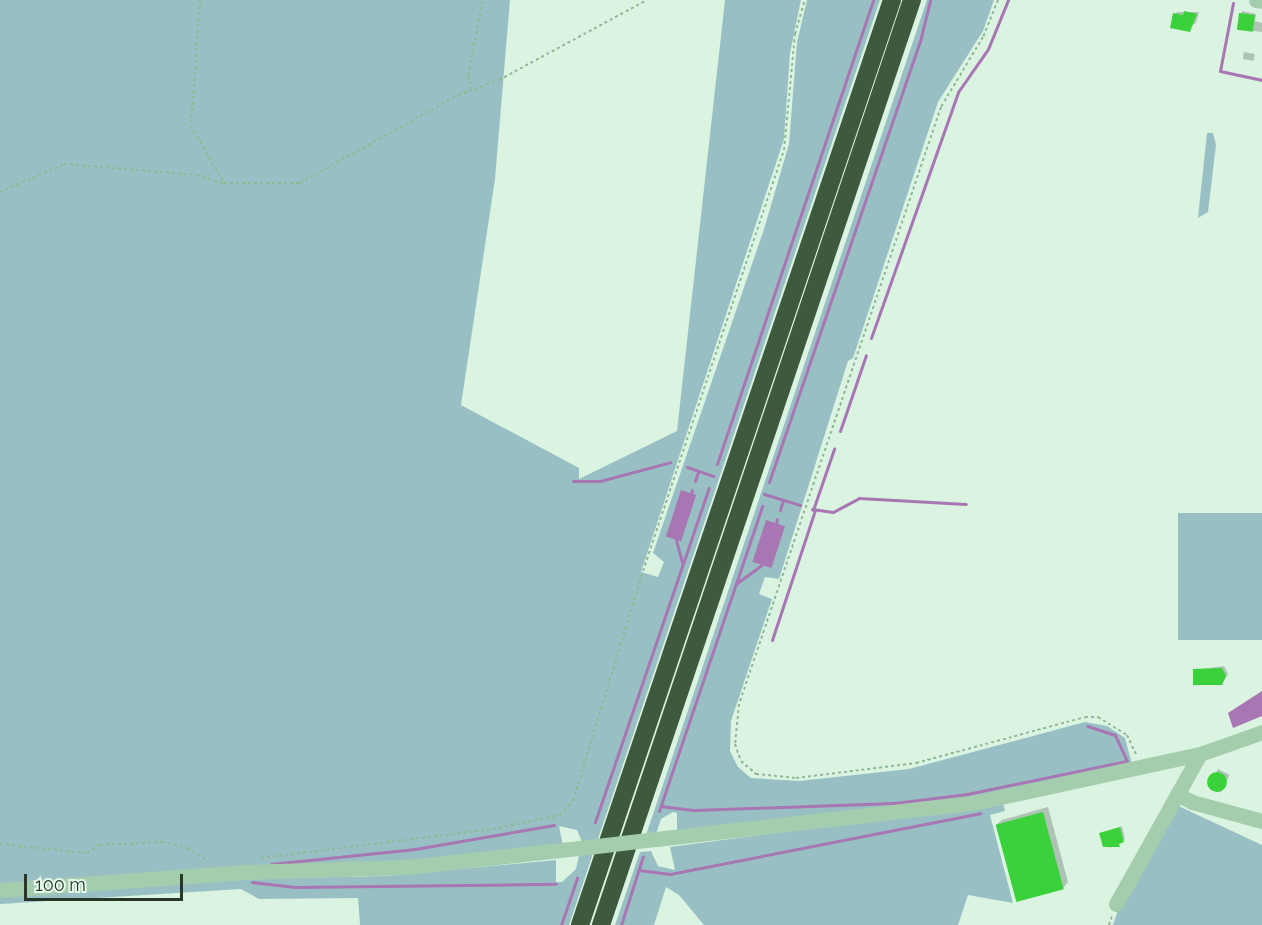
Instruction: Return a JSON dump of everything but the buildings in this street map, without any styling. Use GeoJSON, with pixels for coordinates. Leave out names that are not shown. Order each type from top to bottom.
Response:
{"type":"FeatureCollection","features":[{"type":"Feature","properties":{"kind":"highway"},"geometry":{"type":"LineString","coordinates":[[580,925],[892,0]]}},
{"type":"Feature","properties":{"kind":"highway"},"geometry":{"type":"LineString","coordinates":[[601,925],[912,0]]}},
{"type":"Feature","properties":{"kind":"street"},"geometry":{"type":"LineString","coordinates":[[1256,0],[1262,1]]}},
{"type":"Feature","properties":{"kind":"street"},"geometry":{"type":"LineString","coordinates":[[0,890],[246,872],[407,867],[973,803],[1200,754],[1262,732]]}},
{"type":"Feature","properties":{"kind":"street"},"geometry":{"type":"LineString","coordinates":[[1116,904],[1200,754]]}},
{"type":"Feature","properties":{"kind":"street"},"geometry":{"type":"LineString","coordinates":[[1176,794],[1192,802],[1262,821]]}},
{"type":"Feature","properties":{"kind":"path"},"geometry":{"type":"LineString","coordinates":[[200,0],[191,126],[224,183]]}},
{"type":"Feature","properties":{"kind":"path"},"geometry":{"type":"LineString","coordinates":[[472,90],[468,75],[483,0]]}},
{"type":"Feature","properties":{"kind":"path"},"geometry":{"type":"LineString","coordinates":[[0,192],[64,164],[197,175],[224,183],[300,183],[472,90],[500,80],[646,0]]}},
{"type":"Feature","properties":{"kind":"path"},"geometry":{"type":"LineString","coordinates":[[246,872],[253,861],[268,855],[362,848],[493,829],[560,814],[573,801],[643,571],[784,150],[795,34],[805,0]]}},
{"type":"Feature","properties":{"kind":"path"},"geometry":{"type":"LineString","coordinates":[[998,0],[984,37],[940,107],[739,704],[735,744],[741,761],[756,774],[796,777],[916,763],[1085,717],[1098,717],[1127,735],[1140,767]]}},
{"type":"Feature","properties":{"kind":"path"},"geometry":{"type":"LineString","coordinates":[[472,90],[478,90]]}},
{"type":"Feature","properties":{"kind":"path"},"geometry":{"type":"LineString","coordinates":[[0,844],[87,853],[100,845],[162,842],[187,848],[206,858],[218,874]]}},
{"type":"Feature","properties":{"kind":"shaded area"},"geometry":{"type":"Polygon","coordinates":[[[0,0],[510,0],[495,179],[461,405],[579,468],[579,479],[677,431],[725,0],[801,0],[790,53],[784,139],[641,572],[658,577],[664,562],[653,553],[764,229],[789,144],[797,42],[807,0],[880,0],[569,925],[360,925],[358,898],[259,899],[241,889],[0,904],[0,0]],[[559,826],[563,846],[281,878],[386,876],[556,860],[556,882],[562,882],[576,869],[582,842],[577,830],[559,826]]]}},
{"type":"Feature","properties":{"kind":"shaded area"},"geometry":{"type":"Polygon","coordinates":[[[927,0],[994,0],[983,31],[938,102],[853,358],[848,361],[779,579],[765,577],[759,594],[772,599],[731,721],[730,751],[738,767],[751,778],[799,781],[909,769],[1085,722],[1107,726],[1125,738],[1132,764],[995,794],[677,832],[677,813],[673,812],[661,819],[656,834],[646,835],[927,0]]]}},
{"type":"Feature","properties":{"kind":"shaded area"},"geometry":{"type":"Polygon","coordinates":[[[1207,133],[1213,133],[1216,145],[1208,212],[1198,218],[1207,133]]]}},
{"type":"Feature","properties":{"kind":"shaded area"},"geometry":{"type":"Polygon","coordinates":[[[681,490],[696,495],[681,542],[666,537],[681,490]]]}},
{"type":"Feature","properties":{"kind":"shaded area"},"geometry":{"type":"Polygon","coordinates":[[[1178,513],[1262,513],[1262,640],[1178,640],[1178,513]]]}},
{"type":"Feature","properties":{"kind":"shaded area"},"geometry":{"type":"Polygon","coordinates":[[[766,520],[785,526],[771,568],[752,562],[766,520]]]}},
{"type":"Feature","properties":{"kind":"shaded area"},"geometry":{"type":"Polygon","coordinates":[[[1262,691],[1262,716],[1233,728],[1228,713],[1262,691]]]}},
{"type":"Feature","properties":{"kind":"shaded area"},"geometry":{"type":"Polygon","coordinates":[[[1003,803],[1005,811],[990,815],[1013,903],[968,895],[958,925],[704,925],[679,895],[666,887],[654,925],[615,925],[640,852],[651,851],[658,866],[675,870],[670,847],[1003,803]]]}},
{"type":"Feature","properties":{"kind":"shaded area"},"geometry":{"type":"Polygon","coordinates":[[[1174,804],[1262,845],[1262,925],[1113,925],[1124,892],[1174,804]]]}},
{"type":"Feature","properties":{"kind":"waterway"},"geometry":{"type":"LineString","coordinates":[[717,464],[873,0]]}},
{"type":"Feature","properties":{"kind":"waterway"},"geometry":{"type":"LineString","coordinates":[[769,482],[921,37],[930,0]]}},
{"type":"Feature","properties":{"kind":"waterway"},"geometry":{"type":"LineString","coordinates":[[871,338],[958,92],[988,49],[1008,0]]}},
{"type":"Feature","properties":{"kind":"waterway"},"geometry":{"type":"LineString","coordinates":[[1233,3],[1220,71],[1262,80]]}},
{"type":"Feature","properties":{"kind":"waterway"},"geometry":{"type":"LineString","coordinates":[[840,431],[866,355]]}},
{"type":"Feature","properties":{"kind":"waterway"},"geometry":{"type":"LineString","coordinates":[[813,510],[834,449]]}},
{"type":"Feature","properties":{"kind":"waterway"},"geometry":{"type":"LineString","coordinates":[[573,481],[600,481],[671,462]]}},
{"type":"Feature","properties":{"kind":"waterway"},"geometry":{"type":"LineString","coordinates":[[687,467],[713,476]]}},
{"type":"Feature","properties":{"kind":"waterway"},"geometry":{"type":"LineString","coordinates":[[695,481],[698,472]]}},
{"type":"Feature","properties":{"kind":"waterway"},"geometry":{"type":"LineString","coordinates":[[595,822],[709,488]]}},
{"type":"Feature","properties":{"kind":"waterway"},"geometry":{"type":"LineString","coordinates":[[691,494],[692,490]]}},
{"type":"Feature","properties":{"kind":"waterway"},"geometry":{"type":"LineString","coordinates":[[764,494],[800,505]]}},
{"type":"Feature","properties":{"kind":"waterway"},"geometry":{"type":"LineString","coordinates":[[812,509],[833,512],[859,498],[966,504]]}},
{"type":"Feature","properties":{"kind":"waterway"},"geometry":{"type":"LineString","coordinates":[[780,510],[783,500]]}},
{"type":"Feature","properties":{"kind":"waterway"},"geometry":{"type":"LineString","coordinates":[[659,811],[762,506]]}},
{"type":"Feature","properties":{"kind":"waterway"},"geometry":{"type":"LineString","coordinates":[[772,640],[815,510]]}},
{"type":"Feature","properties":{"kind":"waterway"},"geometry":{"type":"LineString","coordinates":[[776,523],[777,519]]}},
{"type":"Feature","properties":{"kind":"waterway"},"geometry":{"type":"LineString","coordinates":[[676,540],[682,563]]}},
{"type":"Feature","properties":{"kind":"waterway"},"geometry":{"type":"LineString","coordinates":[[737,583],[762,565]]}},
{"type":"Feature","properties":{"kind":"waterway"},"geometry":{"type":"LineString","coordinates":[[661,806],[695,810],[894,803],[967,794],[1127,761],[1115,735],[1087,726]]}},
{"type":"Feature","properties":{"kind":"waterway"},"geometry":{"type":"LineString","coordinates":[[638,870],[670,874],[980,813]]}},
{"type":"Feature","properties":{"kind":"waterway"},"geometry":{"type":"LineString","coordinates":[[271,864],[415,849],[554,825]]}},
{"type":"Feature","properties":{"kind":"waterway"},"geometry":{"type":"LineString","coordinates":[[621,925],[643,856]]}},
{"type":"Feature","properties":{"kind":"waterway"},"geometry":{"type":"LineString","coordinates":[[561,925],[577,878]]}},
{"type":"Feature","properties":{"kind":"waterway"},"geometry":{"type":"LineString","coordinates":[[252,882],[295,887],[556,884]]}}]}
